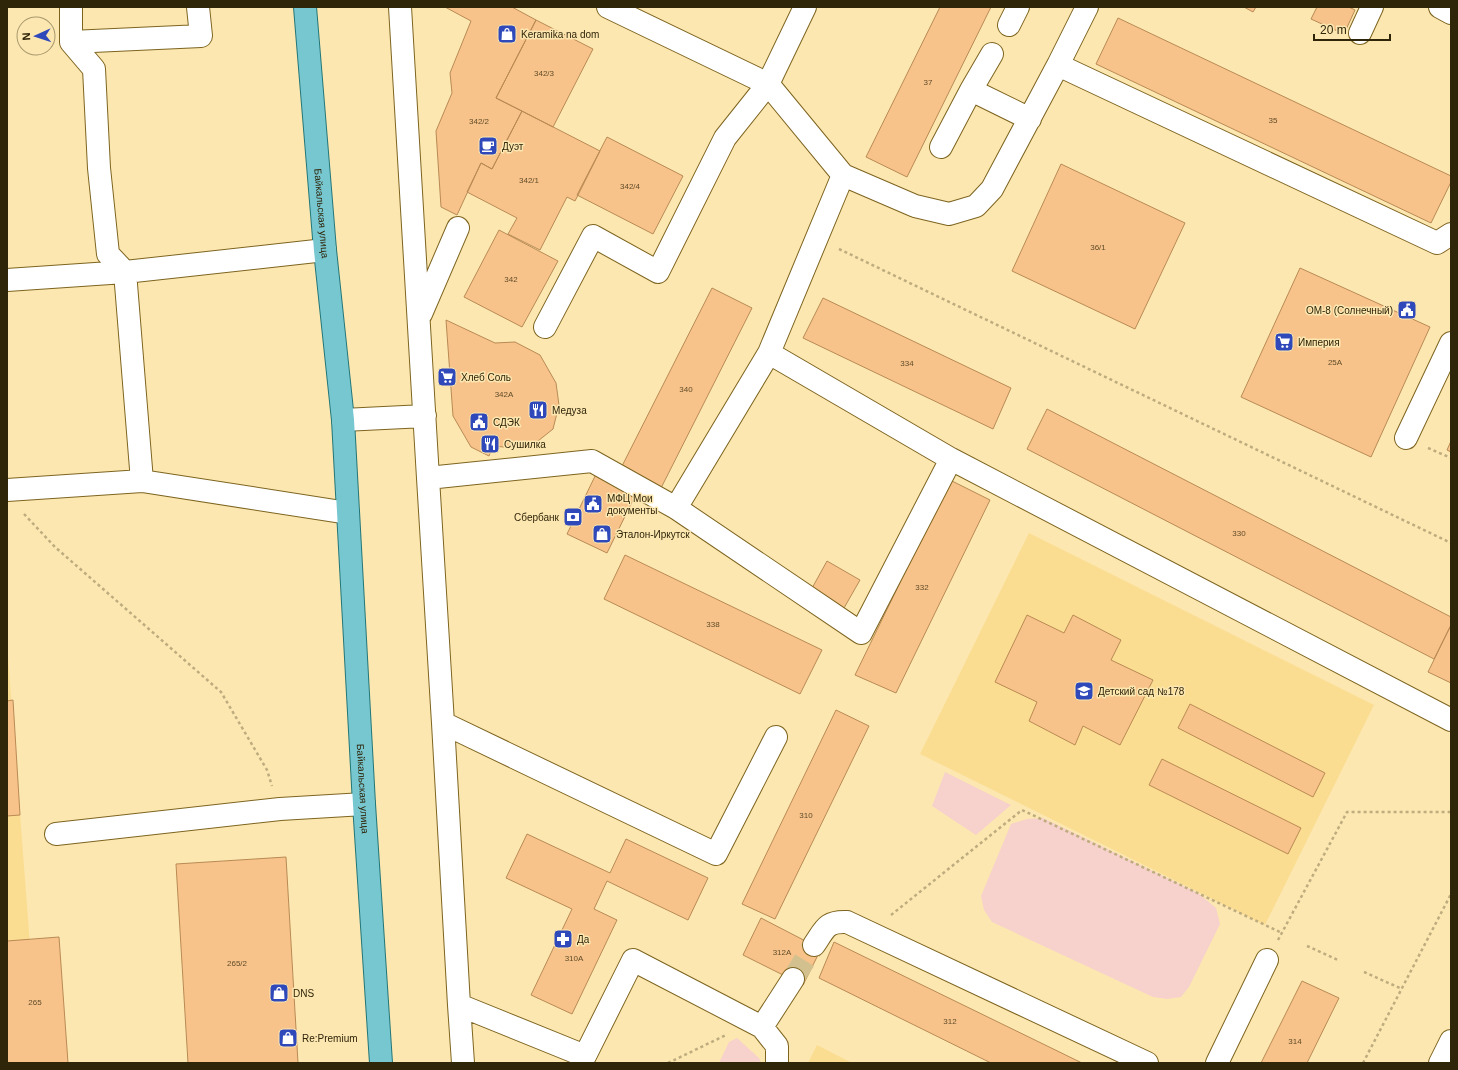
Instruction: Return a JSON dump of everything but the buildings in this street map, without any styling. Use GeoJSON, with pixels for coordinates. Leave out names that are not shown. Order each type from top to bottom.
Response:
{"type":"FeatureCollection","features":[{"type":"Feature","properties":{"kind":"main road","name":"Байкальская улица"},"geometry":{"type":"LineString","coordinates":[[305,7],[325,250],[342,420],[364,804],[381,1063]]}},
{"type":"Feature","properties":{"kind":"street"},"geometry":{"type":"LineString","coordinates":[[71,7],[71,42],[94,69],[99,168],[108,254],[125,272],[142,481]]}},
{"type":"Feature","properties":{"kind":"street"},"geometry":{"type":"LineString","coordinates":[[71,42],[201,36],[198,7]]}},
{"type":"Feature","properties":{"kind":"street"},"geometry":{"type":"LineString","coordinates":[[400,7],[463,1063]]}},
{"type":"Feature","properties":{"kind":"street"},"geometry":{"type":"LineString","coordinates":[[608,7],[768,84],[843,175],[915,206],[949,214],[976,206],[992,189],[1030,119],[1087,7]]}},
{"type":"Feature","properties":{"kind":"street"},"geometry":{"type":"LineString","coordinates":[[545,327],[593,236],[658,272],[725,138],[768,84],[805,7]]}},
{"type":"Feature","properties":{"kind":"street"},"geometry":{"type":"LineString","coordinates":[[1360,33],[1372,7]]}},
{"type":"Feature","properties":{"kind":"street"},"geometry":{"type":"LineString","coordinates":[[1440,7],[1451,13]]}},
{"type":"Feature","properties":{"kind":"street"},"geometry":{"type":"LineString","coordinates":[[941,148],[971,90],[992,54]]}},
{"type":"Feature","properties":{"kind":"street"},"geometry":{"type":"LineString","coordinates":[[1058,65],[1437,243],[1451,234]]}},
{"type":"Feature","properties":{"kind":"street"},"geometry":{"type":"LineString","coordinates":[[971,90],[1030,119]]}},
{"type":"Feature","properties":{"kind":"street"},"geometry":{"type":"LineString","coordinates":[[676,508],[769,353],[843,175]]}},
{"type":"Feature","properties":{"kind":"street"},"geometry":{"type":"LineString","coordinates":[[419,318],[458,228]]}},
{"type":"Feature","properties":{"kind":"street"},"geometry":{"type":"LineString","coordinates":[[7,280],[125,272],[325,250]]}},
{"type":"Feature","properties":{"kind":"street"},"geometry":{"type":"LineString","coordinates":[[1406,438],[1451,343]]}},
{"type":"Feature","properties":{"kind":"street"},"geometry":{"type":"LineString","coordinates":[[769,353],[951,459],[1451,720]]}},
{"type":"Feature","properties":{"kind":"street"},"geometry":{"type":"LineString","coordinates":[[342,420],[425,416]]}},
{"type":"Feature","properties":{"kind":"street"},"geometry":{"type":"LineString","coordinates":[[428,478],[592,461],[676,508],[861,633],[951,459]]}},
{"type":"Feature","properties":{"kind":"street"},"geometry":{"type":"LineString","coordinates":[[7,490],[142,481],[348,513]]}},
{"type":"Feature","properties":{"kind":"street"},"geometry":{"type":"LineString","coordinates":[[443,723],[716,854],[776,737]]}},
{"type":"Feature","properties":{"kind":"street"},"geometry":{"type":"LineString","coordinates":[[56,834],[280,809],[364,804]]}},
{"type":"Feature","properties":{"kind":"street"},"geometry":{"type":"LineString","coordinates":[[814,945],[827,926],[836,922],[847,922],[1147,1063]]}},
{"type":"Feature","properties":{"kind":"street"},"geometry":{"type":"LineString","coordinates":[[459,1005],[585,1056],[633,960],[758,1025],[777,1046],[777,1063]]}},
{"type":"Feature","properties":{"kind":"street"},"geometry":{"type":"LineString","coordinates":[[1217,1063],[1267,960]]}},
{"type":"Feature","properties":{"kind":"street"},"geometry":{"type":"LineString","coordinates":[[758,1025],[793,979]]}},
{"type":"Feature","properties":{"kind":"street"},"geometry":{"type":"LineString","coordinates":[[1440,1063],[1451,1041]]}},
{"type":"Feature","properties":{"kind":"path"},"geometry":{"type":"LineString","coordinates":[[816,238],[1451,542]]}},
{"type":"Feature","properties":{"kind":"path"},"geometry":{"type":"LineString","coordinates":[[23,513],[55,547],[221,692],[267,770],[280,809]]}},
{"type":"Feature","properties":{"kind":"path"},"geometry":{"type":"LineString","coordinates":[[869,932],[1022,810],[1282,933]]}},
{"type":"Feature","properties":{"kind":"path"},"geometry":{"type":"LineString","coordinates":[[1267,960],[1347,812],[1451,812]]}},
{"type":"Feature","properties":{"kind":"path"},"geometry":{"type":"LineString","coordinates":[[1364,1063],[1451,894]]}},
{"type":"Feature","properties":{"kind":"path"},"geometry":{"type":"LineString","coordinates":[[1307,946],[1338,960]]}},
{"type":"Feature","properties":{"kind":"path"},"geometry":{"type":"LineString","coordinates":[[1364,972],[1402,989]]}},
{"type":"Feature","properties":{"kind":"path"},"geometry":{"type":"LineString","coordinates":[[668,1063],[758,1025]]}},
{"type":"Feature","properties":{"kind":"shaded area"},"geometry":{"type":"Polygon","coordinates":[[[1029,533],[1374,705],[1265,925],[920,754],[1029,533]]]}},
{"type":"Feature","properties":{"kind":"shaded area"},"geometry":{"type":"Polygon","coordinates":[[[7,643],[39,1063],[7,1063],[7,643]]]}},
{"type":"Feature","properties":{"kind":"shaded area"},"geometry":{"type":"Polygon","coordinates":[[[945,772],[1011,805],[976,835],[932,806],[945,772]]]}},
{"type":"Feature","properties":{"kind":"shaded area"},"geometry":{"type":"Polygon","coordinates":[[[1043,818],[1198,893],[1216,908],[1220,924],[1189,987],[1181,997],[1167,999],[1153,997],[992,922],[984,910],[981,896],[1011,824],[1027,819],[1043,818]]]}},
{"type":"Feature","properties":{"kind":"shaded area"},"geometry":{"type":"Polygon","coordinates":[[[737,1038],[759,1058],[761,1063],[719,1063],[729,1042],[737,1038]]]}},
{"type":"Feature","properties":{"kind":"shaded area"},"geometry":{"type":"Polygon","coordinates":[[[817,1045],[852,1063],[808,1063],[817,1045]]]}},
{"type":"Feature","properties":{"kind":"tunnel"},"geometry":{"type":"LineString","coordinates":[[793,979],[814,945]]}},
{"type":"Feature","properties":{"kind":"place","name":"Keramika na dom"},"geometry":{"type":"Point","coordinates":[507,34]}},
{"type":"Feature","properties":{"kind":"place","name":"Дуэт"},"geometry":{"type":"Point","coordinates":[488,146]}},
{"type":"Feature","properties":{"kind":"place","name":"ОМ-8 (Солнечный)"},"geometry":{"type":"Point","coordinates":[1407,310]}},
{"type":"Feature","properties":{"kind":"place","name":"Империя"},"geometry":{"type":"Point","coordinates":[1284,342]}},
{"type":"Feature","properties":{"kind":"place","name":"Хлеб Соль"},"geometry":{"type":"Point","coordinates":[447,377]}},
{"type":"Feature","properties":{"kind":"place","name":"Медуза"},"geometry":{"type":"Point","coordinates":[538,410]}},
{"type":"Feature","properties":{"kind":"place","name":"СДЭК"},"geometry":{"type":"Point","coordinates":[479,422]}},
{"type":"Feature","properties":{"kind":"place","name":"Сушилка"},"geometry":{"type":"Point","coordinates":[490,444]}},
{"type":"Feature","properties":{"kind":"place","name":"МФЦ Мои документы"},"geometry":{"type":"Point","coordinates":[593,504]}},
{"type":"Feature","properties":{"kind":"place","name":"Сбербанк"},"geometry":{"type":"Point","coordinates":[573,517]}},
{"type":"Feature","properties":{"kind":"place","name":"Эталон-Иркутск"},"geometry":{"type":"Point","coordinates":[602,534]}},
{"type":"Feature","properties":{"kind":"place","name":"Детский сад №178"},"geometry":{"type":"Point","coordinates":[1084,691]}},
{"type":"Feature","properties":{"kind":"place","name":"Да"},"geometry":{"type":"Point","coordinates":[563,939]}},
{"type":"Feature","properties":{"kind":"place","name":"DNS"},"geometry":{"type":"Point","coordinates":[279,993]}},
{"type":"Feature","properties":{"kind":"place","name":"Re:Premium"},"geometry":{"type":"Point","coordinates":[288,1038]}}]}
